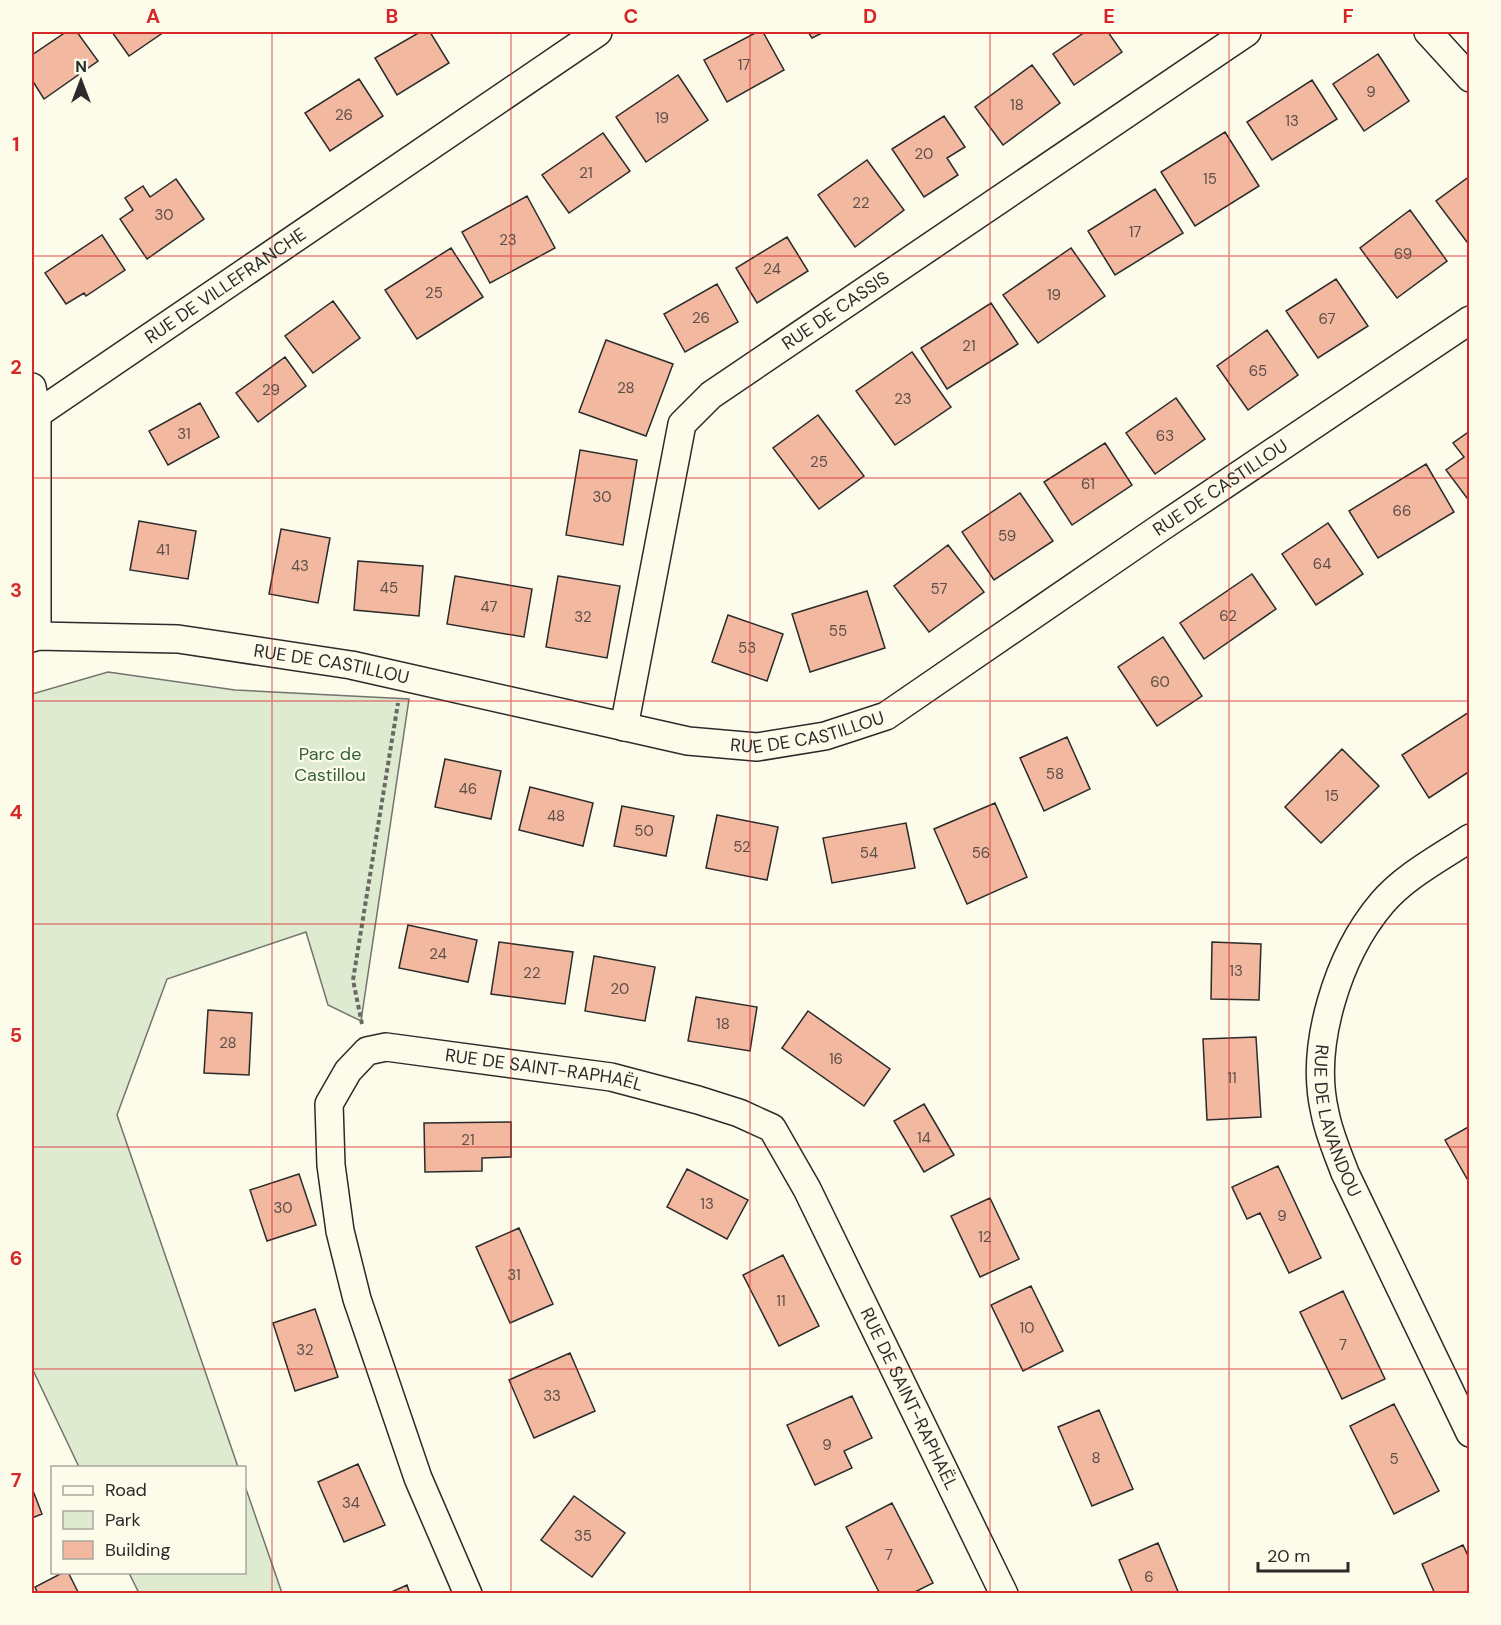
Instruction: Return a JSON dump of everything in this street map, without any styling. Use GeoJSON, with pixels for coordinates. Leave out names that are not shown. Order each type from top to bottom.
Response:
{"type":"FeatureCollection","features":[{"type":"Feature","properties":{"kind":"street","name":"RUE DE VILLEFRANCHE"},"geometry":{"type":"LineString","coordinates":[[37,414],[598,32]]}},
{"type":"Feature","properties":{"kind":"street","name":"RUE DE CASSIS"},"geometry":{"type":"LineString","coordinates":[[624,727],[682,424],[711,395],[1247,32]]}},
{"type":"Feature","properties":{"kind":"street"},"geometry":{"type":"LineString","coordinates":[[1428,32],[1470,78]]}},
{"type":"Feature","properties":{"kind":"street","name":"RUE DE CASTILLOU"},"geometry":{"type":"LineString","coordinates":[[34,637],[178,639],[351,664],[688,741],[757,747],[825,736],[886,716],[1180,514],[1470,320]]}},
{"type":"Feature","properties":{"kind":"street"},"geometry":{"type":"LineString","coordinates":[[32,387],[37,414],[34,637]]}},
{"type":"Feature","properties":{"kind":"street","name":"RUE DE LAVANDOU"},"geometry":{"type":"LineString","coordinates":[[1470,838],[1403,883],[1383,902],[1366,924],[1349,954],[1329,1013],[1323,1046],[1321,1081],[1324,1112],[1346,1173],[1470,1433]]}},
{"type":"Feature","properties":{"kind":"street","name":"RUE DE SAINT-RAPHAËL"},"geometry":{"type":"LineString","coordinates":[[367,1051],[386,1047],[611,1077],[698,1100],[739,1113],[772,1128],[807,1189],[1004,1593]]}},
{"type":"Feature","properties":{"kind":"street"},"geometry":{"type":"LineString","coordinates":[[367,1051],[348,1071],[329,1104],[332,1165],[340,1231],[357,1299],[418,1478],[468,1593]]}},
{"type":"Feature","properties":{"kind":"path"},"geometry":{"type":"LineString","coordinates":[[367,1051],[353,980],[402,677]]}},
{"type":"Feature","properties":{"kind":"green space","name":"Parc de Castillou"},"geometry":{"type":"Polygon","coordinates":[[[108,672],[235,690],[409,699],[361,1021],[328,1005],[306,932],[167,979],[117,1115],[238,1466],[79,1466],[32,1368],[32,694],[108,672]]]}},
{"type":"Feature","properties":{"kind":"green space"},"geometry":{"type":"Polygon","coordinates":[[[246,1489],[282,1593],[139,1593],[130,1574],[246,1574],[246,1489]]]}},
{"type":"Feature","properties":{"kind":"building"},"geometry":{"type":"Polygon","coordinates":[[[66,32],[77,32],[98,61],[44,99],[32,80],[32,55],[66,32]]]}},
{"type":"Feature","properties":{"kind":"building"},"geometry":{"type":"Polygon","coordinates":[[[112,32],[164,32],[129,56],[112,32]]]}},
{"type":"Feature","properties":{"kind":"building"},"geometry":{"type":"Polygon","coordinates":[[[420,32],[430,32],[449,63],[397,95],[375,58],[420,32]]]}},
{"type":"Feature","properties":{"kind":"building"},"geometry":{"type":"Polygon","coordinates":[[[757,32],[763,32],[784,70],[727,102],[704,60],[757,32]]]}},
{"type":"Feature","properties":{"kind":"building"},"geometry":{"type":"Polygon","coordinates":[[[808,32],[824,32],[812,38],[808,32]]]}},
{"type":"Feature","properties":{"kind":"building"},"geometry":{"type":"Polygon","coordinates":[[[1085,32],[1108,32],[1122,52],[1074,85],[1053,54],[1085,32]]]}},
{"type":"Feature","properties":{"kind":"building"},"geometry":{"type":"Polygon","coordinates":[[[1378,54],[1409,101],[1364,131],[1333,84],[1378,54]]]}},
{"type":"Feature","properties":{"kind":"building"},"geometry":{"type":"Polygon","coordinates":[[[1032,65],[1060,103],[1003,145],[975,107],[1032,65]]]}},
{"type":"Feature","properties":{"kind":"building"},"geometry":{"type":"Polygon","coordinates":[[[678,75],[708,120],[646,162],[616,117],[678,75]]]}},
{"type":"Feature","properties":{"kind":"building"},"geometry":{"type":"Polygon","coordinates":[[[359,79],[383,116],[330,151],[305,113],[359,79]]]}},
{"type":"Feature","properties":{"kind":"building"},"geometry":{"type":"Polygon","coordinates":[[[1312,80],[1337,119],[1272,160],[1247,122],[1312,80]]]}},
{"type":"Feature","properties":{"kind":"building"},"geometry":{"type":"Polygon","coordinates":[[[944,116],[965,147],[947,158],[958,175],[924,197],[892,149],[944,116]]]}},
{"type":"Feature","properties":{"kind":"building"},"geometry":{"type":"Polygon","coordinates":[[[1225,132],[1259,186],[1195,226],[1161,172],[1225,132]]]}},
{"type":"Feature","properties":{"kind":"building"},"geometry":{"type":"Polygon","coordinates":[[[603,133],[630,171],[569,213],[542,175],[603,133]]]}},
{"type":"Feature","properties":{"kind":"building"},"geometry":{"type":"Polygon","coordinates":[[[867,160],[904,210],[855,247],[818,195],[867,160]]]}},
{"type":"Feature","properties":{"kind":"building"},"geometry":{"type":"Polygon","coordinates":[[[1470,176],[1470,246],[1436,201],[1470,176]]]}},
{"type":"Feature","properties":{"kind":"building"},"geometry":{"type":"Polygon","coordinates":[[[176,179],[204,219],[147,259],[120,219],[133,210],[125,198],[143,186],[150,197],[176,179]]]}},
{"type":"Feature","properties":{"kind":"building"},"geometry":{"type":"Polygon","coordinates":[[[1155,189],[1183,233],[1115,275],[1088,231],[1155,189]]]}},
{"type":"Feature","properties":{"kind":"building"},"geometry":{"type":"Polygon","coordinates":[[[527,196],[555,248],[490,283],[462,232],[527,196]]]}},
{"type":"Feature","properties":{"kind":"building"},"geometry":{"type":"Polygon","coordinates":[[[1410,210],[1447,261],[1397,298],[1360,248],[1410,210]]]}},
{"type":"Feature","properties":{"kind":"building"},"geometry":{"type":"Polygon","coordinates":[[[102,235],[125,270],[86,296],[84,293],[66,304],[45,273],[102,235]]]}},
{"type":"Feature","properties":{"kind":"building"},"geometry":{"type":"Polygon","coordinates":[[[787,237],[808,271],[757,303],[736,268],[787,237]]]}},
{"type":"Feature","properties":{"kind":"building"},"geometry":{"type":"Polygon","coordinates":[[[451,248],[483,297],[417,339],[385,290],[451,248]]]}},
{"type":"Feature","properties":{"kind":"building"},"geometry":{"type":"Polygon","coordinates":[[[1071,248],[1105,296],[1038,343],[1003,295],[1071,248]]]}},
{"type":"Feature","properties":{"kind":"building"},"geometry":{"type":"Polygon","coordinates":[[[1336,279],[1368,326],[1318,358],[1286,311],[1336,279]]]}},
{"type":"Feature","properties":{"kind":"building"},"geometry":{"type":"Polygon","coordinates":[[[717,284],[738,322],[685,352],[664,314],[717,284]]]}},
{"type":"Feature","properties":{"kind":"building"},"geometry":{"type":"Polygon","coordinates":[[[333,301],[360,338],[313,373],[285,336],[333,301]]]}},
{"type":"Feature","properties":{"kind":"building"},"geometry":{"type":"Polygon","coordinates":[[[991,303],[1018,344],[947,389],[921,348],[991,303]]]}},
{"type":"Feature","properties":{"kind":"building"},"geometry":{"type":"Polygon","coordinates":[[[1267,330],[1298,375],[1248,410],[1217,366],[1267,330]]]}},
{"type":"Feature","properties":{"kind":"building"},"geometry":{"type":"Polygon","coordinates":[[[606,340],[673,364],[646,436],[579,412],[606,340]]]}},
{"type":"Feature","properties":{"kind":"building"},"geometry":{"type":"Polygon","coordinates":[[[912,352],[951,407],[895,445],[856,391],[912,352]]]}},
{"type":"Feature","properties":{"kind":"building"},"geometry":{"type":"Polygon","coordinates":[[[285,357],[306,386],[258,422],[236,393],[285,357]]]}},
{"type":"Feature","properties":{"kind":"building"},"geometry":{"type":"Polygon","coordinates":[[[1176,398],[1205,439],[1155,474],[1126,433],[1176,398]]]}},
{"type":"Feature","properties":{"kind":"building"},"geometry":{"type":"Polygon","coordinates":[[[200,403],[219,437],[168,465],[149,431],[200,403]]]}},
{"type":"Feature","properties":{"kind":"building"},"geometry":{"type":"Polygon","coordinates":[[[818,415],[864,476],[819,509],[773,448],[818,415]]]}},
{"type":"Feature","properties":{"kind":"building"},"geometry":{"type":"Polygon","coordinates":[[[1470,431],[1470,502],[1446,470],[1464,457],[1453,443],[1470,431]]]}},
{"type":"Feature","properties":{"kind":"building"},"geometry":{"type":"Polygon","coordinates":[[[1105,443],[1132,485],[1072,525],[1044,482],[1105,443]]]}},
{"type":"Feature","properties":{"kind":"building"},"geometry":{"type":"Polygon","coordinates":[[[580,450],[637,460],[623,545],[566,535],[580,450]]]}},
{"type":"Feature","properties":{"kind":"building"},"geometry":{"type":"Polygon","coordinates":[[[1426,464],[1454,512],[1378,558],[1349,511],[1426,464]]]}},
{"type":"Feature","properties":{"kind":"building"},"geometry":{"type":"Polygon","coordinates":[[[1020,493],[1053,541],[994,580],[962,532],[1020,493]]]}},
{"type":"Feature","properties":{"kind":"building"},"geometry":{"type":"Polygon","coordinates":[[[139,521],[196,531],[188,579],[130,570],[139,521]]]}},
{"type":"Feature","properties":{"kind":"building"},"geometry":{"type":"Polygon","coordinates":[[[1328,523],[1363,574],[1316,605],[1282,554],[1328,523]]]}},
{"type":"Feature","properties":{"kind":"building"},"geometry":{"type":"Polygon","coordinates":[[[281,529],[330,538],[318,603],[269,594],[281,529]]]}},
{"type":"Feature","properties":{"kind":"building"},"geometry":{"type":"Polygon","coordinates":[[[948,545],[984,592],[929,632],[894,586],[948,545]]]}},
{"type":"Feature","properties":{"kind":"building"},"geometry":{"type":"Polygon","coordinates":[[[358,561],[423,566],[419,616],[354,610],[358,561]]]}},
{"type":"Feature","properties":{"kind":"building"},"geometry":{"type":"Polygon","coordinates":[[[1252,574],[1276,609],[1204,659],[1180,623],[1252,574]]]}},
{"type":"Feature","properties":{"kind":"building"},"geometry":{"type":"Polygon","coordinates":[[[455,576],[532,589],[524,637],[447,624],[455,576]]]}},
{"type":"Feature","properties":{"kind":"building"},"geometry":{"type":"Polygon","coordinates":[[[558,576],[620,586],[607,658],[546,647],[558,576]]]}},
{"type":"Feature","properties":{"kind":"building"},"geometry":{"type":"Polygon","coordinates":[[[867,591],[885,648],[810,672],[792,614],[867,591]]]}},
{"type":"Feature","properties":{"kind":"building"},"geometry":{"type":"Polygon","coordinates":[[[728,615],[783,634],[767,681],[712,662],[728,615]]]}},
{"type":"Feature","properties":{"kind":"building"},"geometry":{"type":"Polygon","coordinates":[[[1163,637],[1202,696],[1157,726],[1118,667],[1163,637]]]}},
{"type":"Feature","properties":{"kind":"building"},"geometry":{"type":"Polygon","coordinates":[[[1469,712],[1470,771],[1429,798],[1402,755],[1469,712]]]}},
{"type":"Feature","properties":{"kind":"building"},"geometry":{"type":"Polygon","coordinates":[[[1067,737],[1090,789],[1044,811],[1020,758],[1067,737]]]}},
{"type":"Feature","properties":{"kind":"building"},"geometry":{"type":"Polygon","coordinates":[[[1342,749],[1379,786],[1321,843],[1285,807],[1342,749]]]}},
{"type":"Feature","properties":{"kind":"building"},"geometry":{"type":"Polygon","coordinates":[[[445,759],[501,771],[491,819],[435,807],[445,759]]]}},
{"type":"Feature","properties":{"kind":"building"},"geometry":{"type":"Polygon","coordinates":[[[530,787],[593,803],[583,846],[519,830],[530,787]]]}},
{"type":"Feature","properties":{"kind":"building"},"geometry":{"type":"Polygon","coordinates":[[[995,803],[1027,877],[967,904],[934,829],[995,803]]]}},
{"type":"Feature","properties":{"kind":"building"},"geometry":{"type":"Polygon","coordinates":[[[622,806],[674,816],[666,856],[614,846],[622,806]]]}},
{"type":"Feature","properties":{"kind":"building"},"geometry":{"type":"Polygon","coordinates":[[[717,815],[778,827],[767,880],[706,868],[717,815]]]}},
{"type":"Feature","properties":{"kind":"building"},"geometry":{"type":"Polygon","coordinates":[[[906,823],[915,868],[832,883],[823,838],[906,823]]]}},
{"type":"Feature","properties":{"kind":"building"},"geometry":{"type":"Polygon","coordinates":[[[408,925],[477,940],[468,982],[399,968],[408,925]]]}},
{"type":"Feature","properties":{"kind":"building"},"geometry":{"type":"Polygon","coordinates":[[[499,942],[573,952],[565,1004],[491,994],[499,942]]]}},
{"type":"Feature","properties":{"kind":"building"},"geometry":{"type":"Polygon","coordinates":[[[1212,942],[1261,944],[1259,1000],[1211,999],[1212,942]]]}},
{"type":"Feature","properties":{"kind":"building"},"geometry":{"type":"Polygon","coordinates":[[[594,956],[655,967],[645,1021],[585,1011],[594,956]]]}},
{"type":"Feature","properties":{"kind":"building"},"geometry":{"type":"Polygon","coordinates":[[[696,997],[757,1007],[750,1051],[688,1041],[696,997]]]}},
{"type":"Feature","properties":{"kind":"building"},"geometry":{"type":"Polygon","coordinates":[[[208,1010],[252,1013],[249,1075],[204,1073],[208,1010]]]}},
{"type":"Feature","properties":{"kind":"building"},"geometry":{"type":"Polygon","coordinates":[[[808,1011],[890,1069],[864,1106],[782,1048],[808,1011]]]}},
{"type":"Feature","properties":{"kind":"building"},"geometry":{"type":"Polygon","coordinates":[[[1256,1037],[1261,1117],[1207,1120],[1203,1039],[1256,1037]]]}},
{"type":"Feature","properties":{"kind":"building"},"geometry":{"type":"Polygon","coordinates":[[[924,1104],[954,1155],[924,1172],[894,1121],[924,1104]]]}},
{"type":"Feature","properties":{"kind":"building"},"geometry":{"type":"Polygon","coordinates":[[[511,1122],[511,1157],[482,1158],[482,1171],[425,1172],[424,1123],[511,1122]]]}},
{"type":"Feature","properties":{"kind":"building"},"geometry":{"type":"Polygon","coordinates":[[[1470,1126],[1470,1184],[1445,1140],[1470,1126]]]}},
{"type":"Feature","properties":{"kind":"building"},"geometry":{"type":"Polygon","coordinates":[[[1278,1166],[1321,1258],[1289,1273],[1260,1213],[1247,1219],[1232,1187],[1278,1166]]]}},
{"type":"Feature","properties":{"kind":"building"},"geometry":{"type":"Polygon","coordinates":[[[687,1169],[748,1200],[727,1239],[667,1207],[687,1169]]]}},
{"type":"Feature","properties":{"kind":"building"},"geometry":{"type":"Polygon","coordinates":[[[299,1174],[316,1225],[267,1241],[250,1190],[299,1174]]]}},
{"type":"Feature","properties":{"kind":"building"},"geometry":{"type":"Polygon","coordinates":[[[990,1198],[1019,1259],[980,1277],[951,1216],[990,1198]]]}},
{"type":"Feature","properties":{"kind":"building"},"geometry":{"type":"Polygon","coordinates":[[[519,1228],[553,1304],[510,1323],[476,1247],[519,1228]]]}},
{"type":"Feature","properties":{"kind":"building"},"geometry":{"type":"Polygon","coordinates":[[[783,1255],[819,1326],[779,1346],[743,1275],[783,1255]]]}},
{"type":"Feature","properties":{"kind":"building"},"geometry":{"type":"Polygon","coordinates":[[[1031,1286],[1063,1351],[1023,1371],[991,1305],[1031,1286]]]}},
{"type":"Feature","properties":{"kind":"building"},"geometry":{"type":"Polygon","coordinates":[[[1343,1291],[1385,1379],[1342,1399],[1300,1312],[1343,1291]]]}},
{"type":"Feature","properties":{"kind":"building"},"geometry":{"type":"Polygon","coordinates":[[[315,1309],[338,1377],[295,1391],[273,1323],[315,1309]]]}},
{"type":"Feature","properties":{"kind":"building"},"geometry":{"type":"Polygon","coordinates":[[[570,1353],[595,1411],[534,1438],[509,1380],[570,1353]]]}},
{"type":"Feature","properties":{"kind":"building"},"geometry":{"type":"Polygon","coordinates":[[[852,1396],[872,1438],[844,1451],[852,1468],[815,1485],[787,1425],[852,1396]]]}},
{"type":"Feature","properties":{"kind":"building"},"geometry":{"type":"Polygon","coordinates":[[[1394,1404],[1439,1491],[1394,1514],[1350,1426],[1394,1404]]]}},
{"type":"Feature","properties":{"kind":"building"},"geometry":{"type":"Polygon","coordinates":[[[1099,1410],[1133,1489],[1092,1506],[1058,1427],[1099,1410]]]}},
{"type":"Feature","properties":{"kind":"building"},"geometry":{"type":"Polygon","coordinates":[[[358,1464],[385,1525],[344,1542],[318,1482],[358,1464]]]}},
{"type":"Feature","properties":{"kind":"building"},"geometry":{"type":"Polygon","coordinates":[[[32,1488],[42,1514],[32,1518],[32,1488]]]}},
{"type":"Feature","properties":{"kind":"building"},"geometry":{"type":"Polygon","coordinates":[[[574,1496],[625,1533],[592,1577],[541,1540],[574,1496]]]}},
{"type":"Feature","properties":{"kind":"building"},"geometry":{"type":"Polygon","coordinates":[[[892,1503],[933,1583],[911,1594],[880,1594],[846,1527],[892,1503]]]}},
{"type":"Feature","properties":{"kind":"building"},"geometry":{"type":"Polygon","coordinates":[[[1158,1543],[1179,1594],[1133,1594],[1119,1560],[1158,1543]]]}},
{"type":"Feature","properties":{"kind":"building"},"geometry":{"type":"Polygon","coordinates":[[[1463,1545],[1470,1560],[1470,1594],[1435,1594],[1422,1564],[1463,1545]]]}},
{"type":"Feature","properties":{"kind":"building"},"geometry":{"type":"Polygon","coordinates":[[[60,1574],[69,1574],[79,1594],[38,1594],[35,1587],[60,1574]]]}},
{"type":"Feature","properties":{"kind":"building"},"geometry":{"type":"Polygon","coordinates":[[[407,1585],[410,1594],[387,1594],[407,1585]]]}}]}
